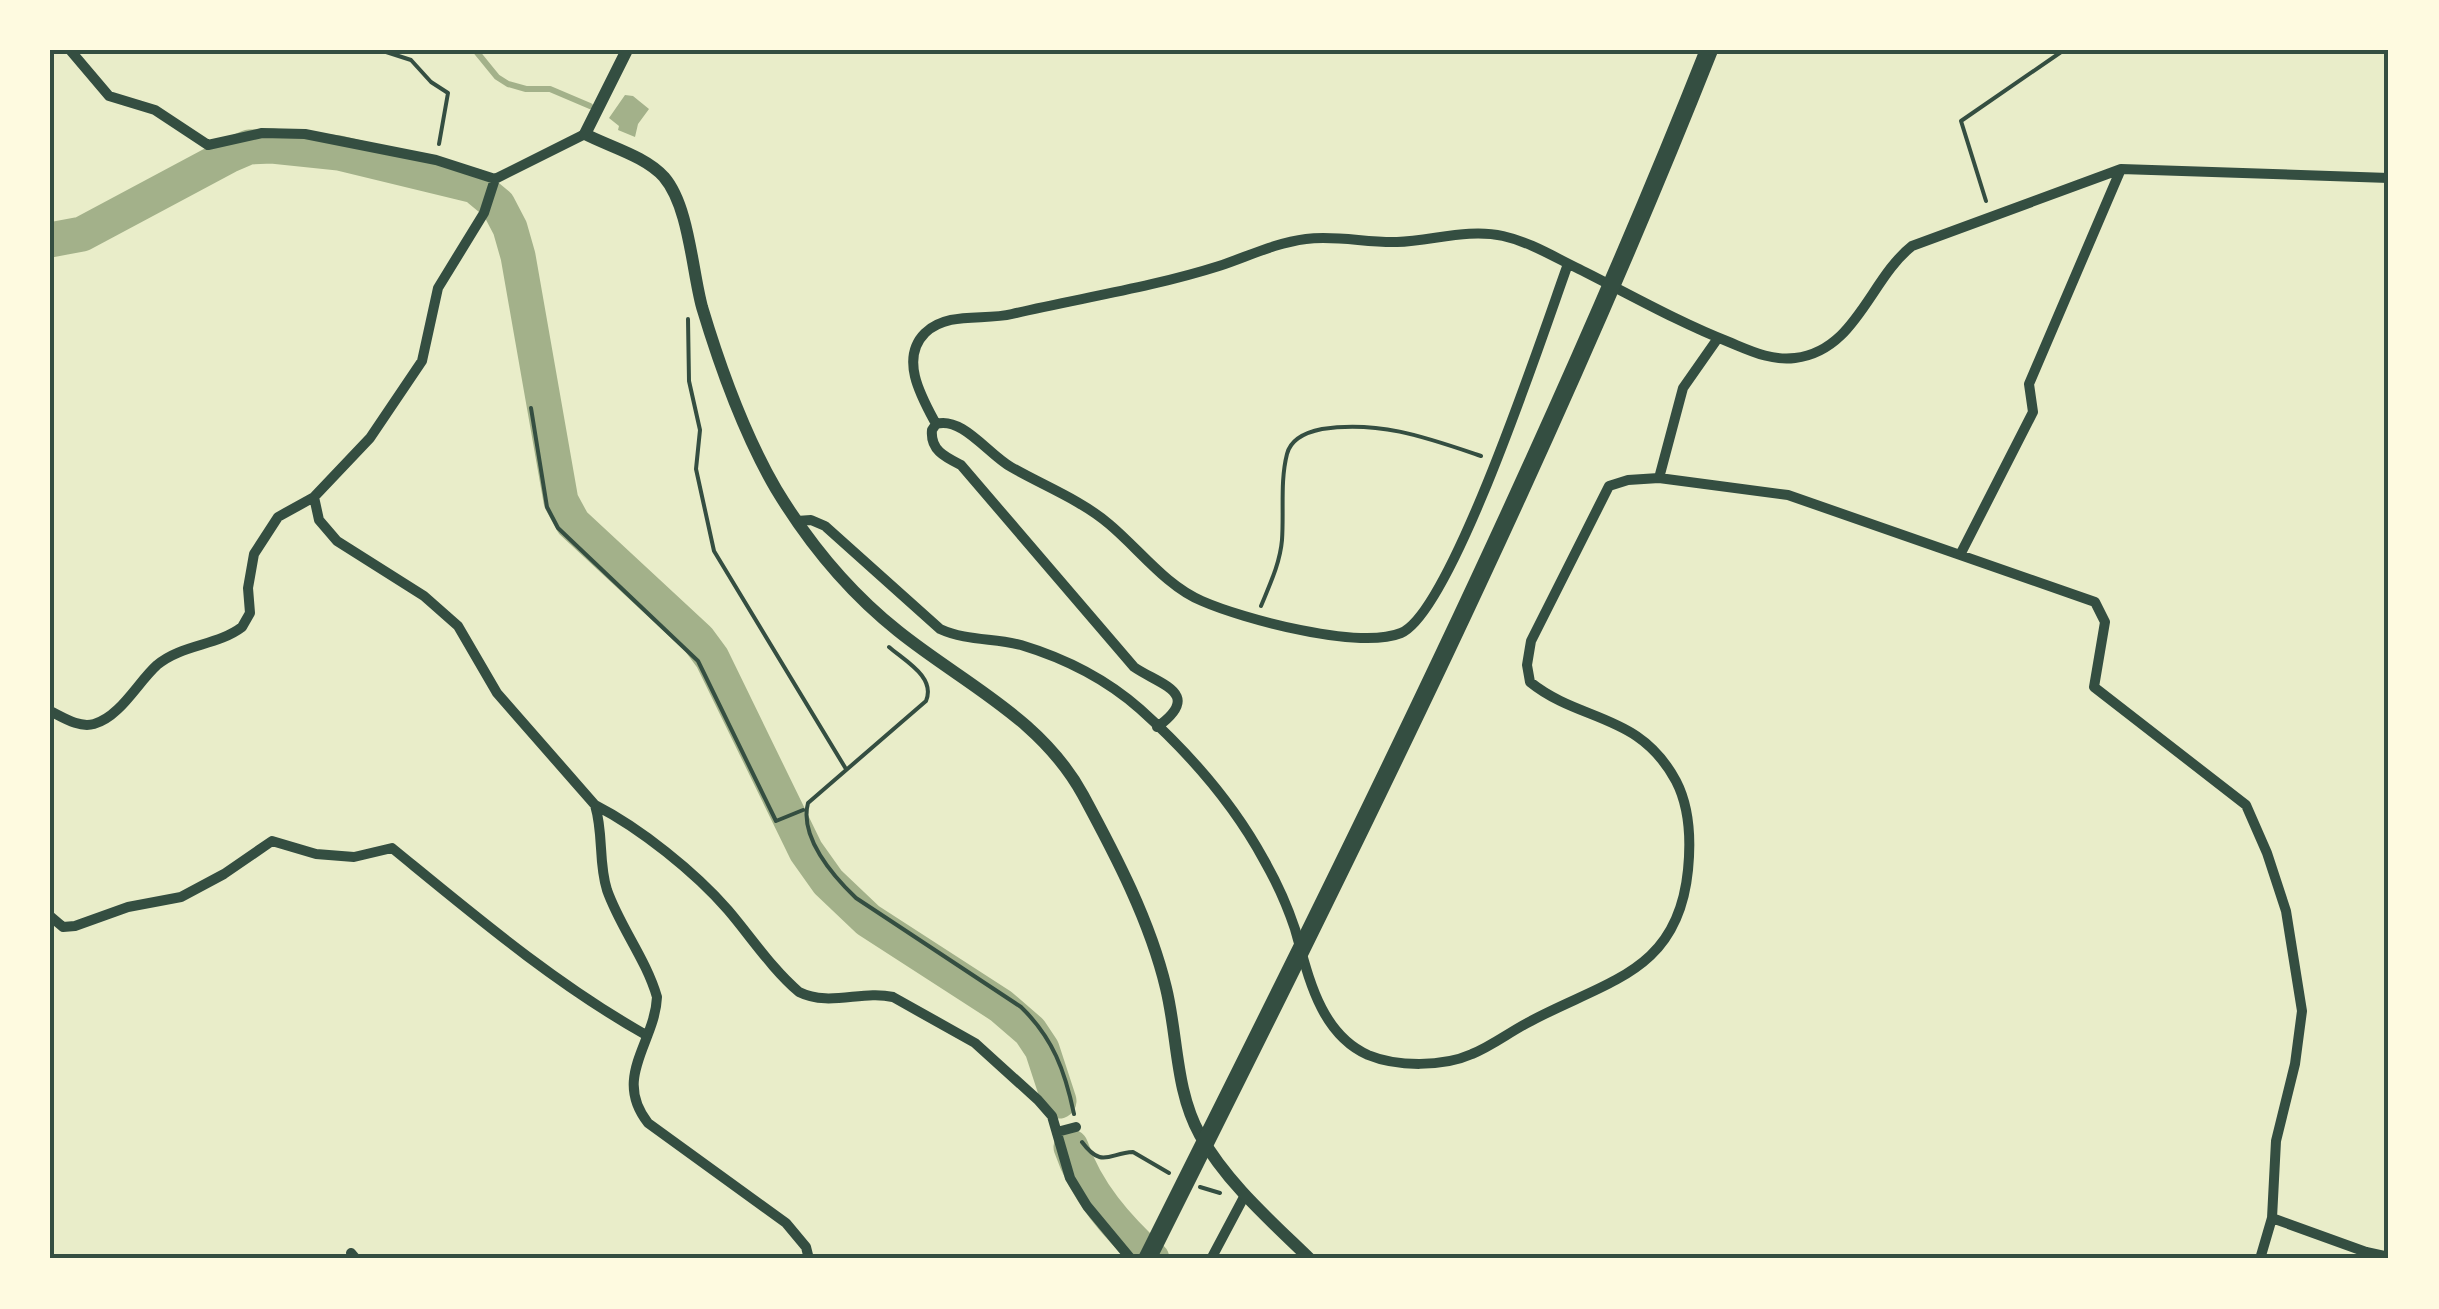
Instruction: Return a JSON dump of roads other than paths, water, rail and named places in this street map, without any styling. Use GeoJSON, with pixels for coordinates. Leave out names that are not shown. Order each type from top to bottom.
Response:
{"type":"FeatureCollection","features":[{"type":"Feature","properties":{"kind":"highway"},"geometry":{"type":"LineString","coordinates":[[1147,1259],[1350,853],[1528,476],[1625,258],[1709,50]]}},
{"type":"Feature","properties":{"kind":"street"},"geometry":{"type":"LineString","coordinates":[[70,50],[109,96],[155,110],[208,145],[262,133],[306,134],[436,160],[494,185]]}},
{"type":"Feature","properties":{"kind":"street"},"geometry":{"type":"LineString","coordinates":[[50,712],[80,725],[94,724],[107,717],[158,664],[178,652],[242,628],[250,613],[248,588],[254,554],[278,517],[314,497],[370,438],[422,361],[438,288],[484,213],[494,185],[585,134],[627,50]]}},
{"type":"Feature","properties":{"kind":"street"},"geometry":{"type":"LineString","coordinates":[[585,134],[648,164],[674,191],[718,353],[754,443],[796,521],[862,599],[932,657],[1026,723],[1065,766],[1082,792],[1156,949],[1184,1094],[1199,1134],[1244,1194],[1310,1259]]}},
{"type":"Feature","properties":{"kind":"street"},"geometry":{"type":"LineString","coordinates":[[1961,553],[2033,412],[2029,384],[2120,168]]}},
{"type":"Feature","properties":{"kind":"street"},"geometry":{"type":"LineString","coordinates":[[936,424],[918,387],[914,352],[919,341],[938,324],[1004,316],[1218,266],[1271,246],[1308,238],[1402,242],[1476,234],[1521,241],[1702,331],[1782,359],[1799,358],[1823,348],[1844,332],[1898,258],[1912,246],[2120,168],[2389,178]]}},
{"type":"Feature","properties":{"kind":"street"},"geometry":{"type":"LineString","coordinates":[[1158,727],[1175,710],[1176,692],[1166,682],[1148,677],[1134,667],[962,465],[942,455],[934,446],[932,430],[936,424],[952,422],[963,428],[996,459],[1106,520],[1202,602],[1313,632],[1384,637],[1414,626],[1450,570],[1571,265]]}},
{"type":"Feature","properties":{"kind":"street"},"geometry":{"type":"LineString","coordinates":[[1659,478],[1684,388],[1718,338]]}},
{"type":"Feature","properties":{"kind":"street"},"geometry":{"type":"LineString","coordinates":[[796,521],[811,520],[825,526],[940,629],[1020,645],[1075,665],[1119,692],[1212,783],[1252,838],[1286,907],[1319,1003],[1344,1037],[1368,1054],[1418,1064],[1470,1056],[1533,1020],[1631,974],[1675,926],[1686,898],[1690,850],[1687,812],[1676,780],[1632,731],[1549,698],[1530,682],[1527,665],[1531,641],[1609,486],[1659,478],[1788,495],[2094,602],[2105,622],[2094,687],[2246,804],[2286,911],[2302,1011],[2295,1064],[2276,1141],[2272,1218],[2260,1259]]}},
{"type":"Feature","properties":{"kind":"street"},"geometry":{"type":"LineString","coordinates":[[314,497],[318,520],[337,540],[424,596],[458,626],[497,693],[595,805],[613,814],[693,876],[799,992],[809,997],[842,999],[881,994],[940,1020],[1003,1066],[1052,1116],[1070,1178],[1132,1259]]}},
{"type":"Feature","properties":{"kind":"street"},"geometry":{"type":"LineString","coordinates":[[595,805],[602,829],[602,872],[608,893],[657,997],[634,1084],[637,1109],[648,1122],[786,1222],[806,1247],[809,1259]]}},
{"type":"Feature","properties":{"kind":"street"},"geometry":{"type":"LineString","coordinates":[[50,916],[64,926],[76,926],[118,910],[172,900],[224,874],[272,841],[316,854],[344,857],[370,856],[392,848],[540,968],[646,1035]]}},
{"type":"Feature","properties":{"kind":"street"},"geometry":{"type":"LineString","coordinates":[[1057,1132],[1076,1127]]}},
{"type":"Feature","properties":{"kind":"street"},"geometry":{"type":"LineString","coordinates":[[1210,1259],[1244,1194]]}},
{"type":"Feature","properties":{"kind":"street"},"geometry":{"type":"LineString","coordinates":[[2272,1218],[2389,1257]]}},
{"type":"Feature","properties":{"kind":"waterway"},"geometry":{"type":"LineString","coordinates":[[475,50],[497,77],[508,84],[550,89],[590,106]]}},
{"type":"Feature","properties":{"kind":"waterway"},"geometry":{"type":"LineString","coordinates":[[50,240],[82,234],[249,147],[339,153],[475,186],[498,205],[518,256],[561,501],[573,523],[698,639],[712,658],[806,851],[828,882],[868,920],[1001,1006],[1030,1031],[1042,1049],[1059,1101]]}},
{"type":"Feature","properties":{"kind":"waterway"},"geometry":{"type":"LineString","coordinates":[[1071,1147],[1104,1208],[1152,1259]]}}]}
